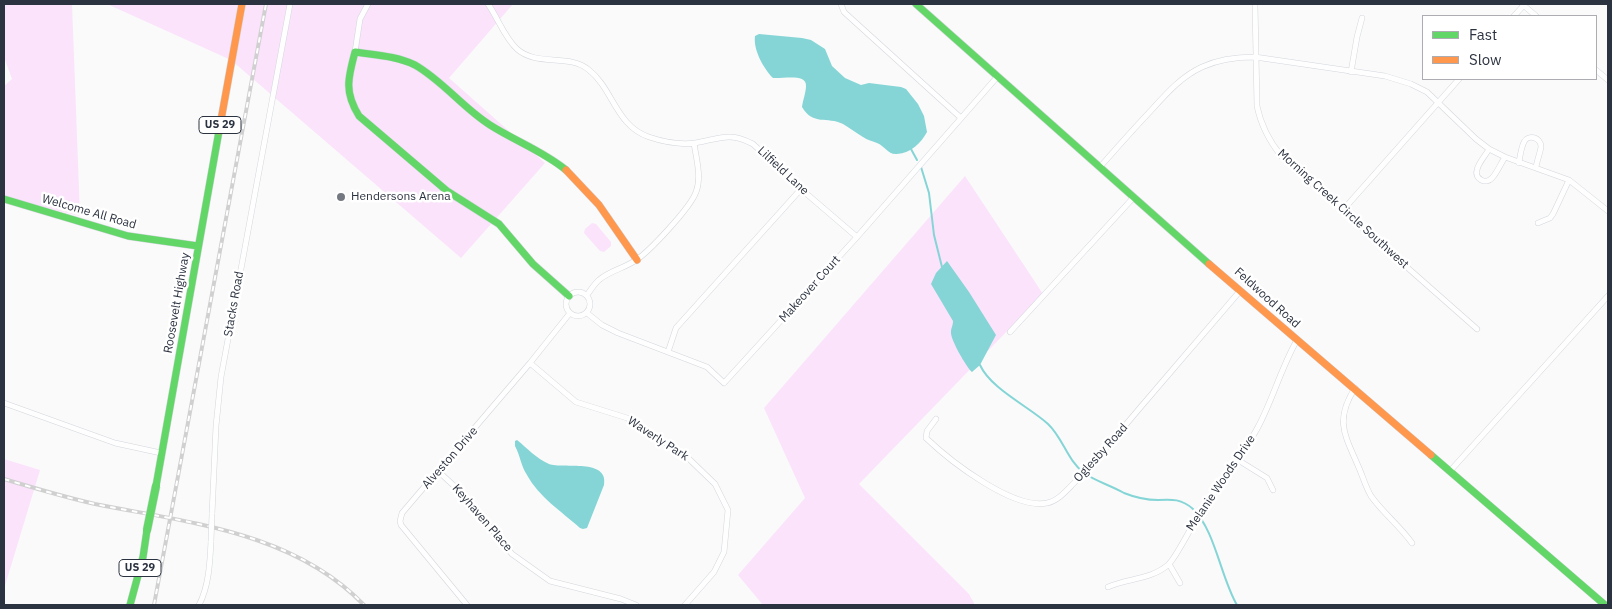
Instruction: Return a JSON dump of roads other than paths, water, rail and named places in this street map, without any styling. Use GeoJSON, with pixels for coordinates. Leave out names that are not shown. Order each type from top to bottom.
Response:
{"type":"FeatureCollection","features":[{"type":"Feature","properties":{"kind":"street","name":"Roosevelt Highway"},"geometry":{"type":"LineString","coordinates":[[130,605],[143,557],[242,4]]}},
{"type":"Feature","properties":{"kind":"street","name":"Stacks Road"},"geometry":{"type":"LineString","coordinates":[[199,605],[210,567],[216,426],[221,377],[290,4]]}},
{"type":"Feature","properties":{"kind":"street"},"geometry":{"type":"LineString","coordinates":[[368,4],[360,19],[347,86],[350,102],[359,116],[447,191],[500,224],[533,264],[569,296]]}},
{"type":"Feature","properties":{"kind":"street","name":"Lilfield Lane"},"geometry":{"type":"LineString","coordinates":[[488,4],[511,42],[523,54],[532,58],[571,63],[587,68],[597,79],[622,117],[640,132],[650,137],[675,143],[694,143],[723,136],[745,139],[754,144],[801,189],[857,237]]}},
{"type":"Feature","properties":{"kind":"street"},"geometry":{"type":"LineString","coordinates":[[841,4],[844,12],[961,118]]}},
{"type":"Feature","properties":{"kind":"street","name":"Feldwood Road"},"geometry":{"type":"LineString","coordinates":[[916,4],[1297,340],[1451,470],[1605,605]]}},
{"type":"Feature","properties":{"kind":"street","name":"Morning Creek Circle Southwest"},"geometry":{"type":"LineString","coordinates":[[1255,4],[1257,106],[1260,121],[1267,137],[1282,157],[1477,329]]}},
{"type":"Feature","properties":{"kind":"street"},"geometry":{"type":"LineString","coordinates":[[1515,15],[1524,4],[1535,15]]}},
{"type":"Feature","properties":{"kind":"street"},"geometry":{"type":"LineString","coordinates":[[1351,72],[1362,18]]}},
{"type":"Feature","properties":{"kind":"street"},"geometry":{"type":"LineString","coordinates":[[355,52],[395,59],[415,66],[482,121],[551,158],[567,171],[608,215],[637,260]]}},
{"type":"Feature","properties":{"kind":"street"},"geometry":{"type":"LineString","coordinates":[[1100,167],[1169,91],[1185,77],[1201,67],[1217,61],[1255,56],[1385,76],[1411,84],[1426,92],[1489,149],[1518,163],[1536,167],[1569,180],[1608,210]]}},
{"type":"Feature","properties":{"kind":"street"},"geometry":{"type":"LineString","coordinates":[[1597,71],[1608,80]]}},
{"type":"Feature","properties":{"kind":"street","name":"Makeover Court"},"geometry":{"type":"LineString","coordinates":[[587,312],[602,325],[618,333],[707,367],[724,383],[857,237],[998,76]]}},
{"type":"Feature","properties":{"kind":"street"},"geometry":{"type":"LineString","coordinates":[[1342,210],[1458,80]]}},
{"type":"Feature","properties":{"kind":"street"},"geometry":{"type":"LineString","coordinates":[[1518,163],[1524,142],[1528,138],[1534,137],[1539,140],[1541,145],[1536,167]]}},
{"type":"Feature","properties":{"kind":"street"},"geometry":{"type":"LineString","coordinates":[[587,295],[599,280],[642,256],[690,205],[697,191],[699,179],[694,143]]}},
{"type":"Feature","properties":{"kind":"street"},"geometry":{"type":"LineString","coordinates":[[1489,149],[1476,170],[1480,180],[1486,182],[1492,179],[1504,157]]}},
{"type":"Feature","properties":{"kind":"street"},"geometry":{"type":"LineString","coordinates":[[1538,223],[1550,218],[1553,214],[1569,180]]}},
{"type":"Feature","properties":{"kind":"street"},"geometry":{"type":"LineString","coordinates":[[668,352],[676,328],[801,189]]}},
{"type":"Feature","properties":{"kind":"street"},"geometry":{"type":"LineString","coordinates":[[1010,332],[1134,196]]}},
{"type":"Feature","properties":{"kind":"street","name":"Welcome All Road"},"geometry":{"type":"LineString","coordinates":[[4,199],[128,236],[198,246]]}},
{"type":"Feature","properties":{"kind":"street","name":"Oglesby Road"},"geometry":{"type":"LineString","coordinates":[[936,420],[927,432],[926,438],[965,471],[1000,492],[1038,504],[1056,500],[1074,483],[1110,442],[1240,290]]}},
{"type":"Feature","properties":{"kind":"street"},"geometry":{"type":"LineString","coordinates":[[576,292],[583,292],[587,295],[591,305],[587,312],[579,316],[570,313],[566,305],[569,296],[576,292]]}},
{"type":"Feature","properties":{"kind":"street"},"geometry":{"type":"LineString","coordinates":[[1451,470],[1608,296]]}},
{"type":"Feature","properties":{"kind":"street","name":"Alveston Drive"},"geometry":{"type":"LineString","coordinates":[[467,605],[401,525],[402,513],[530,364],[570,313]]}},
{"type":"Feature","properties":{"kind":"street","name":"Melanie Woods Drive"},"geometry":{"type":"LineString","coordinates":[[1108,587],[1118,583],[1143,579],[1169,564],[1198,515],[1238,460],[1258,427],[1286,360],[1297,340]]}},
{"type":"Feature","properties":{"kind":"street","name":"Waverly Park"},"geometry":{"type":"LineString","coordinates":[[530,364],[576,402],[627,418],[686,456],[715,484],[728,510],[724,552],[714,572],[685,605]]}},
{"type":"Feature","properties":{"kind":"street"},"geometry":{"type":"LineString","coordinates":[[1355,388],[1347,400],[1343,415],[1344,433],[1371,496],[1412,543]]}},
{"type":"Feature","properties":{"kind":"street"},"geometry":{"type":"LineString","coordinates":[[4,403],[115,444],[161,453]]}},
{"type":"Feature","properties":{"kind":"street"},"geometry":{"type":"LineString","coordinates":[[1238,460],[1267,478],[1274,490]]}},
{"type":"Feature","properties":{"kind":"street","name":"Keyhaven Place"},"geometry":{"type":"LineString","coordinates":[[439,472],[463,494],[512,554],[550,581],[621,599],[636,605]]}},
{"type":"Feature","properties":{"kind":"street"},"geometry":{"type":"LineString","coordinates":[[1169,564],[1180,582]]}},
{"type":"Feature","properties":{"kind":"water"},"geometry":{"type":"Polygon","coordinates":[[[759,34],[811,40],[825,49],[832,66],[845,78],[861,85],[869,83],[906,89],[918,104],[924,116],[927,132],[919,144],[911,150],[894,154],[880,144],[865,138],[843,124],[811,117],[802,107],[806,88],[805,82],[803,79],[798,78],[773,78],[766,70],[757,53],[755,36],[759,34]]]}},
{"type":"Feature","properties":{"kind":"water"},"geometry":{"type":"Polygon","coordinates":[[[947,261],[996,335],[980,365],[972,372],[951,336],[953,321],[931,284],[936,273],[947,261]]]}},
{"type":"Feature","properties":{"kind":"water"},"geometry":{"type":"Polygon","coordinates":[[[517,440],[549,464],[584,466],[599,471],[604,477],[604,485],[587,528],[580,528],[551,503],[532,483],[523,468],[515,446],[515,441],[517,440]]]}},
{"type":"Feature","properties":{"kind":"waterway"},"geometry":{"type":"LineString","coordinates":[[911,149],[917,160]]}},
{"type":"Feature","properties":{"kind":"waterway"},"geometry":{"type":"LineString","coordinates":[[921,167],[929,193],[934,235],[942,267]]}},
{"type":"Feature","properties":{"kind":"waterway"},"geometry":{"type":"LineString","coordinates":[[980,365],[992,382],[1048,424],[1058,436],[1073,462],[1084,473],[1093,479],[1128,494],[1149,499],[1177,500],[1193,509],[1207,529],[1226,582],[1237,605]]}},
{"type":"Feature","properties":{"kind":"railway"},"geometry":{"type":"LineString","coordinates":[[154,605],[266,4]]}},
{"type":"Feature","properties":{"kind":"railway"},"geometry":{"type":"LineString","coordinates":[[4,479],[95,504],[203,525],[273,546],[305,561],[336,580],[364,605]]}},
{"type":"Feature","properties":{"kind":"place","name":"Hendersons Arena"},"geometry":{"type":"Point","coordinates":[341,197]}}]}
